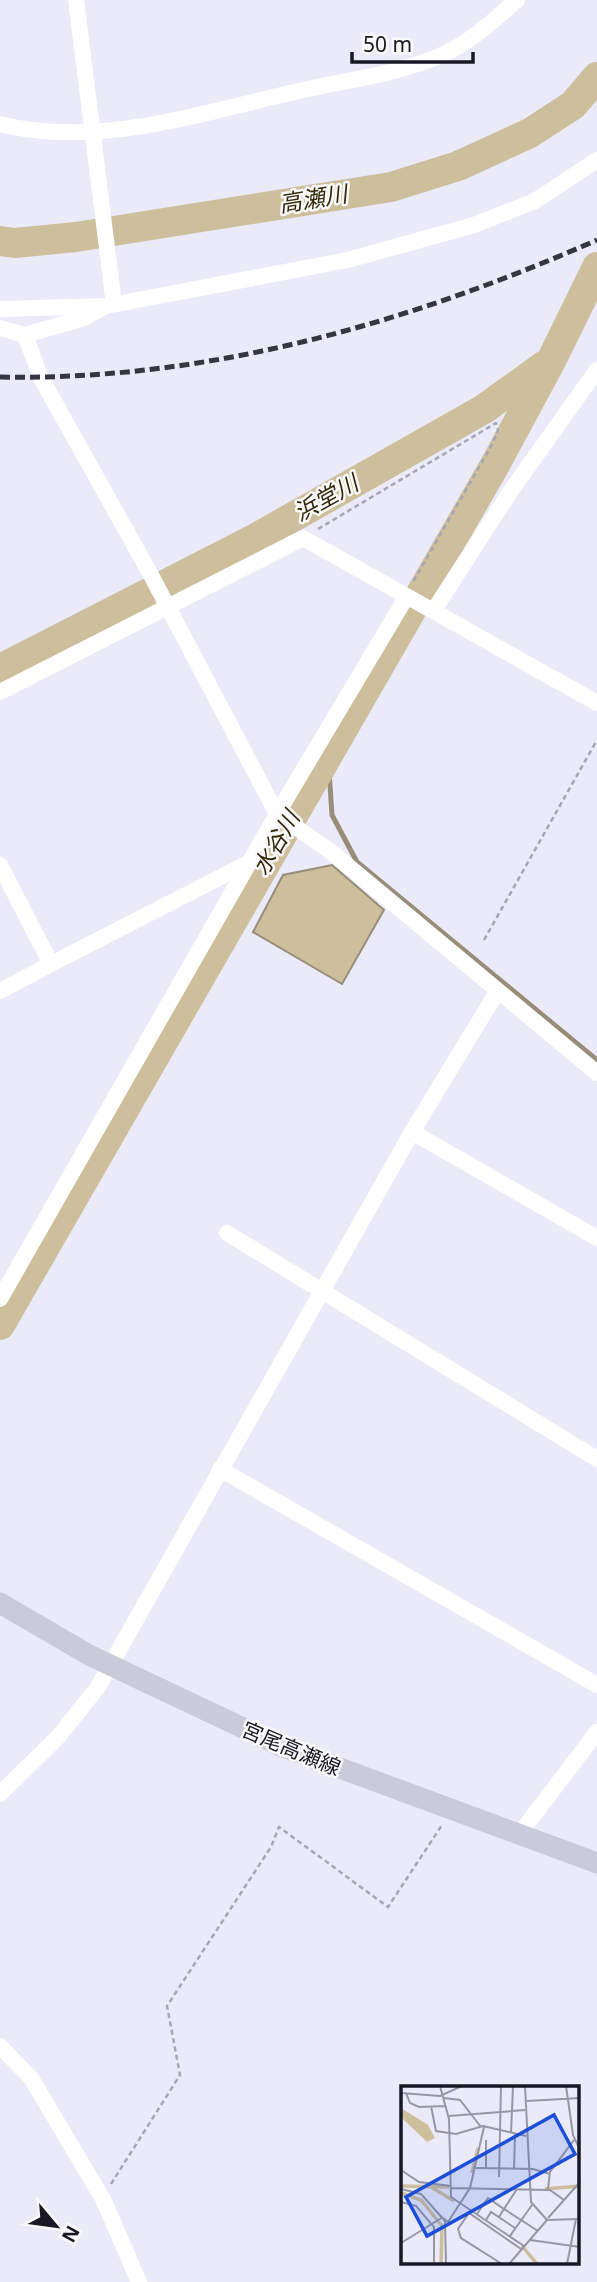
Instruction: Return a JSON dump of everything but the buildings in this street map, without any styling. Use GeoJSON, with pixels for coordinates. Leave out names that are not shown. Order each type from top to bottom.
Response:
{"type":"FeatureCollection","features":[{"type":"Feature","properties":{"kind":"main road","name":"宮尾高瀬線"},"geometry":{"type":"LineString","coordinates":[[0,1603],[110,1665],[283,1747],[597,1863]]}},
{"type":"Feature","properties":{"kind":"street"},"geometry":{"type":"LineString","coordinates":[[76,0],[112,302]]}},
{"type":"Feature","properties":{"kind":"street"},"geometry":{"type":"LineString","coordinates":[[0,124],[58,133],[92,132],[193,114],[426,62],[448,52],[517,0]]}},
{"type":"Feature","properties":{"kind":"street"},"geometry":{"type":"LineString","coordinates":[[0,309],[112,302],[297,271],[427,240],[535,201],[597,160]]}},
{"type":"Feature","properties":{"kind":"street"},"geometry":{"type":"LineString","coordinates":[[0,328],[25,335],[83,318],[112,302]]}},
{"type":"Feature","properties":{"kind":"street"},"geometry":{"type":"LineString","coordinates":[[25,335],[41,378],[286,820],[330,851],[597,1073]]}},
{"type":"Feature","properties":{"kind":"street"},"geometry":{"type":"LineString","coordinates":[[430,608],[597,370]]}},
{"type":"Feature","properties":{"kind":"street"},"geometry":{"type":"LineString","coordinates":[[0,692],[165,604],[303,538],[597,702]]}},
{"type":"Feature","properties":{"kind":"street"},"geometry":{"type":"LineString","coordinates":[[0,1299],[250,862],[286,820],[408,596]]}},
{"type":"Feature","properties":{"kind":"street"},"geometry":{"type":"LineString","coordinates":[[0,990],[250,862]]}},
{"type":"Feature","properties":{"kind":"street"},"geometry":{"type":"LineString","coordinates":[[0,865],[51,964]]}},
{"type":"Feature","properties":{"kind":"street"},"geometry":{"type":"LineString","coordinates":[[0,1794],[58,1737],[97,1687],[412,1132],[498,992]]}},
{"type":"Feature","properties":{"kind":"street"},"geometry":{"type":"LineString","coordinates":[[412,1132],[597,1238]]}},
{"type":"Feature","properties":{"kind":"street"},"geometry":{"type":"LineString","coordinates":[[227,1233],[597,1459]]}},
{"type":"Feature","properties":{"kind":"street"},"geometry":{"type":"LineString","coordinates":[[220,1469],[597,1685]]}},
{"type":"Feature","properties":{"kind":"street"},"geometry":{"type":"LineString","coordinates":[[527,1824],[597,1732]]}},
{"type":"Feature","properties":{"kind":"street"},"geometry":{"type":"LineString","coordinates":[[0,2046],[31,2078],[103,2199],[139,2282]]}},
{"type":"Feature","properties":{"kind":"path"},"geometry":{"type":"LineString","coordinates":[[303,538],[495,423],[498,430],[493,443],[408,596]]}},
{"type":"Feature","properties":{"kind":"path"},"geometry":{"type":"LineString","coordinates":[[484,940],[597,740]]}},
{"type":"Feature","properties":{"kind":"path"},"geometry":{"type":"LineString","coordinates":[[103,2199],[180,2075],[167,2006],[271,1847],[279,1827],[388,1907],[451,1810]]}},
{"type":"Feature","properties":{"kind":"shaded area"},"geometry":{"type":"Polygon","coordinates":[[[332,865],[384,910],[342,984],[253,932],[283,875],[332,865]]]}},
{"type":"Feature","properties":{"kind":"waterway","name":"高瀬川"},"geometry":{"type":"LineString","coordinates":[[0,241],[15,243],[76,237],[391,187],[458,166],[530,133],[573,105],[597,77]]}},
{"type":"Feature","properties":{"kind":"waterway","name":"水谷川"},"geometry":{"type":"LineString","coordinates":[[0,1325],[496,463],[551,361],[597,267]]}},
{"type":"Feature","properties":{"kind":"waterway","name":"浜堂川"},"geometry":{"type":"LineString","coordinates":[[0,669],[256,538],[484,409],[545,365]]}},
{"type":"Feature","properties":{"kind":"waterway"},"geometry":{"type":"LineString","coordinates":[[328,756],[332,815],[357,862],[597,1060]]}},
{"type":"Feature","properties":{"kind":"railway"},"geometry":{"type":"LineString","coordinates":[[0,377],[78,376],[154,369],[306,341],[453,297],[597,240]]}}]}
